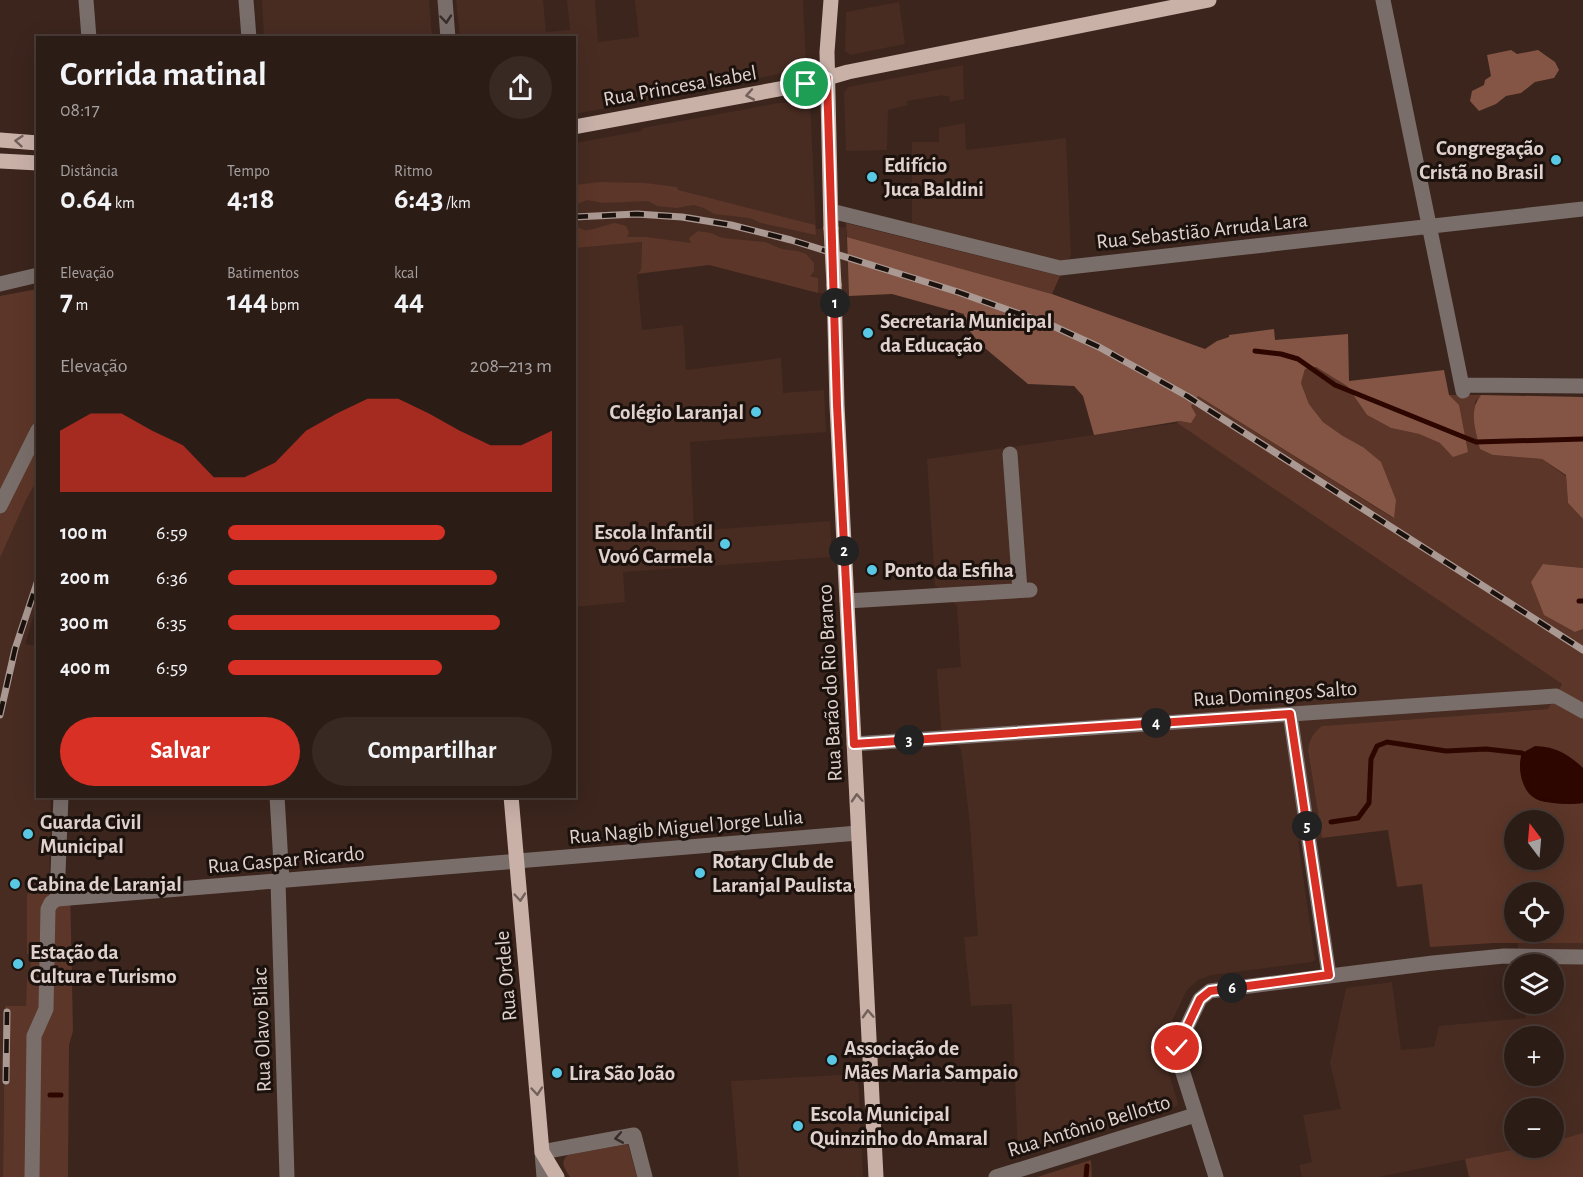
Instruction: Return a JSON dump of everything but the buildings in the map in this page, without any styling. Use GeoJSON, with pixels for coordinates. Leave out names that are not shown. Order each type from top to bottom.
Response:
{"type":"FeatureCollection","features":[{"type":"Feature","properties":{"kind":"main road"},"geometry":{"type":"LineString","coordinates":[[821,0],[827,52]]}},
{"type":"Feature","properties":{"kind":"main road"},"geometry":{"type":"LineString","coordinates":[[827,52],[831,0]]}},
{"type":"Feature","properties":{"kind":"main road","name":"Rua Princesa Isabel"},"geometry":{"type":"LineString","coordinates":[[576,127],[806,84],[860,69],[1209,0]]}},
{"type":"Feature","properties":{"kind":"main road","name":"Rua Barão do Rio Branco"},"geometry":{"type":"LineString","coordinates":[[827,52],[837,405],[876,1177]]}},
{"type":"Feature","properties":{"kind":"main road"},"geometry":{"type":"LineString","coordinates":[[0,140],[36,143]]}},
{"type":"Feature","properties":{"kind":"main road"},"geometry":{"type":"LineString","coordinates":[[0,160],[36,163]]}},
{"type":"Feature","properties":{"kind":"main road","name":"Rua Ordele"},"geometry":{"type":"LineString","coordinates":[[511,798],[542,1152]]}},
{"type":"Feature","properties":{"kind":"main road"},"geometry":{"type":"LineString","coordinates":[[542,1152],[557,1177]]}},
{"type":"Feature","properties":{"kind":"street"},"geometry":{"type":"LineString","coordinates":[[86,0],[89,36]]}},
{"type":"Feature","properties":{"kind":"street"},"geometry":{"type":"LineString","coordinates":[[246,0],[249,36]]}},
{"type":"Feature","properties":{"kind":"street"},"geometry":{"type":"LineString","coordinates":[[445,0],[448,36]]}},
{"type":"Feature","properties":{"kind":"street"},"geometry":{"type":"LineString","coordinates":[[1383,0],[1463,388],[1583,386]]}},
{"type":"Feature","properties":{"kind":"street","name":"Rua Sebastião Arruda Lara"},"geometry":{"type":"LineString","coordinates":[[831,211],[1060,268],[1583,209]]}},
{"type":"Feature","properties":{"kind":"street"},"geometry":{"type":"LineString","coordinates":[[0,284],[36,275]]}},
{"type":"Feature","properties":{"kind":"street"},"geometry":{"type":"LineString","coordinates":[[0,506],[36,434]]}},
{"type":"Feature","properties":{"kind":"street"},"geometry":{"type":"LineString","coordinates":[[847,601],[1025,590],[1010,454]]}},
{"type":"Feature","properties":{"kind":"street","name":"Rua Domingos Salto"},"geometry":{"type":"LineString","coordinates":[[854,744],[1556,696],[1583,711]]}},
{"type":"Feature","properties":{"kind":"street"},"geometry":{"type":"LineString","coordinates":[[1290,714],[1329,975]]}},
{"type":"Feature","properties":{"kind":"street"},"geometry":{"type":"LineString","coordinates":[[32,1177],[34,1036],[46,1009],[48,909],[57,899],[61,798]]}},
{"type":"Feature","properties":{"kind":"street","name":"Rua Olavo Bilac"},"geometry":{"type":"LineString","coordinates":[[277,798],[287,1177]]}},
{"type":"Feature","properties":{"kind":"street","name":"Rua Nagib Miguel Jorge Lulia"},"geometry":{"type":"LineString","coordinates":[[517,862],[858,833]]}},
{"type":"Feature","properties":{"kind":"street","name":"Rua Gaspar Ricardo"},"geometry":{"type":"LineString","coordinates":[[57,899],[517,862]]}},
{"type":"Feature","properties":{"kind":"street"},"geometry":{"type":"LineString","coordinates":[[1216,1177],[1195,1115],[1177,1048],[1200,999],[1210,991],[1329,975],[1504,956],[1583,957]]}},
{"type":"Feature","properties":{"kind":"street","name":"Rua Antônio Bellotto"},"geometry":{"type":"LineString","coordinates":[[996,1177],[1195,1115]]}},
{"type":"Feature","properties":{"kind":"street"},"geometry":{"type":"LineString","coordinates":[[544,1177],[542,1152],[634,1136],[645,1177]]}},
{"type":"Feature","properties":{"kind":"shaded area"},"geometry":{"type":"Polygon","coordinates":[[[262,0],[429,0],[432,36],[264,36],[262,0]]]}},
{"type":"Feature","properties":{"kind":"shaded area"},"geometry":{"type":"Polygon","coordinates":[[[456,0],[543,0],[546,32],[570,30],[567,0],[595,0],[598,42],[639,37],[635,0],[803,0],[806,63],[800,70],[576,114],[576,36],[460,36],[456,0]]]}},
{"type":"Feature","properties":{"kind":"shaded area"},"geometry":{"type":"Polygon","coordinates":[[[899,2],[905,44],[850,55],[845,51],[846,12],[899,2]]]}},
{"type":"Feature","properties":{"kind":"shaded area"},"geometry":{"type":"Polygon","coordinates":[[[1511,50],[1517,54],[1538,50],[1555,62],[1559,70],[1554,78],[1535,82],[1521,93],[1506,96],[1496,104],[1479,111],[1470,101],[1472,91],[1484,85],[1485,80],[1491,76],[1487,55],[1511,50]]]}},
{"type":"Feature","properties":{"kind":"shaded area"},"geometry":{"type":"Polygon","coordinates":[[[963,65],[964,99],[950,102],[949,96],[943,95],[907,101],[908,105],[888,110],[887,150],[846,151],[844,93],[848,87],[963,65]]]}},
{"type":"Feature","properties":{"kind":"shaded area"},"geometry":{"type":"Polygon","coordinates":[[[810,102],[816,229],[846,227],[849,296],[818,293],[818,278],[724,249],[647,237],[576,239],[576,143],[779,103],[810,102]]]}},
{"type":"Feature","properties":{"kind":"shaded area"},"geometry":{"type":"Polygon","coordinates":[[[965,123],[966,150],[1066,138],[1071,255],[1060,276],[912,239],[912,142],[939,142],[939,128],[965,123]]]}},
{"type":"Feature","properties":{"kind":"shaded area"},"geometry":{"type":"Polygon","coordinates":[[[600,182],[645,183],[677,187],[678,190],[815,225],[816,235],[761,223],[750,218],[714,214],[694,205],[676,208],[657,206],[648,201],[603,203],[587,200],[576,205],[576,185],[600,182]]]}},
{"type":"Feature","properties":{"kind":"shaded area"},"geometry":{"type":"Polygon","coordinates":[[[615,223],[626,226],[629,233],[627,237],[647,237],[691,243],[689,238],[698,231],[722,238],[765,242],[782,249],[797,251],[806,254],[814,263],[814,271],[810,276],[818,278],[818,293],[709,265],[637,274],[641,270],[642,242],[576,248],[576,226],[583,230],[615,223]]]}},
{"type":"Feature","properties":{"kind":"shaded area"},"geometry":{"type":"Polygon","coordinates":[[[846,223],[1060,276],[1052,294],[847,237],[846,223]]]}},
{"type":"Feature","properties":{"kind":"shaded area"},"geometry":{"type":"Polygon","coordinates":[[[847,237],[1052,294],[1205,349],[1229,335],[1274,329],[1275,340],[1348,334],[1349,381],[1444,370],[1449,395],[1459,405],[1468,452],[1453,457],[1440,443],[1419,434],[1391,428],[1367,415],[1347,386],[1316,367],[1305,369],[1301,383],[1309,404],[1323,422],[1363,447],[1381,462],[1396,500],[1394,518],[1198,396],[1191,406],[1196,415],[1191,423],[1180,421],[1094,435],[1083,396],[1074,386],[1028,384],[980,344],[965,325],[964,314],[892,294],[849,296],[847,237]]]}},
{"type":"Feature","properties":{"kind":"shaded area"},"geometry":{"type":"Polygon","coordinates":[[[642,242],[641,270],[637,275],[642,330],[683,325],[686,370],[781,358],[783,393],[824,390],[826,432],[690,442],[694,531],[830,521],[832,557],[623,572],[625,602],[576,607],[576,248],[642,242]]]}},
{"type":"Feature","properties":{"kind":"shaded area"},"geometry":{"type":"Polygon","coordinates":[[[36,289],[36,482],[0,558],[0,296],[36,289]]]}},
{"type":"Feature","properties":{"kind":"shaded area"},"geometry":{"type":"Polygon","coordinates":[[[1316,367],[1347,386],[1367,415],[1391,428],[1419,434],[1440,443],[1449,395],[1481,395],[1475,402],[1493,455],[1542,459],[1566,476],[1568,503],[1583,519],[1583,568],[1543,564],[1575,632],[1583,629],[1583,943],[1494,943],[1430,947],[1422,884],[1397,887],[1388,830],[1322,838],[1308,750],[1312,736],[1322,726],[1548,709],[1562,684],[1177,423],[1198,396],[1393,518],[1363,447],[1323,422],[1309,404],[1301,383],[1305,369],[1316,367]]]}},
{"type":"Feature","properties":{"kind":"shaded area"},"geometry":{"type":"Polygon","coordinates":[[[1481,395],[1583,397],[1583,519],[1568,503],[1566,475],[1542,459],[1493,455],[1480,449],[1474,414],[1481,395]]]}},
{"type":"Feature","properties":{"kind":"shaded area"},"geometry":{"type":"Polygon","coordinates":[[[1177,423],[1562,684],[1548,709],[1322,726],[1308,750],[1322,838],[1298,841],[1315,960],[1211,975],[1198,980],[1187,990],[1160,1046],[1177,1106],[1018,1156],[1012,1004],[971,1006],[964,937],[978,936],[970,825],[961,749],[941,729],[937,672],[937,669],[961,667],[957,606],[935,585],[927,459],[1177,423]]]}},
{"type":"Feature","properties":{"kind":"shaded area"},"geometry":{"type":"Polygon","coordinates":[[[36,482],[36,607],[25,644],[36,646],[36,798],[51,798],[49,881],[43,881],[30,890],[27,896],[27,953],[31,954],[30,974],[27,974],[26,1006],[5,1006],[3,1177],[0,1177],[0,558],[36,482]]]}},
{"type":"Feature","properties":{"kind":"shaded area"},"geometry":{"type":"Polygon","coordinates":[[[1543,564],[1583,568],[1583,629],[1575,632],[1544,615],[1531,582],[1543,564]]]}},
{"type":"Feature","properties":{"kind":"shaded area"},"geometry":{"type":"Polygon","coordinates":[[[1535,746],[1561,752],[1583,768],[1583,803],[1552,803],[1540,801],[1531,795],[1524,785],[1520,765],[1522,753],[1535,746]]]}},
{"type":"Feature","properties":{"kind":"shaded area"},"geometry":{"type":"Polygon","coordinates":[[[43,881],[70,884],[73,1031],[69,1045],[68,1177],[3,1177],[5,1006],[26,1006],[27,974],[30,973],[31,954],[27,954],[27,896],[29,890],[43,881]]]}},
{"type":"Feature","properties":{"kind":"shaded area"},"geometry":{"type":"Polygon","coordinates":[[[1518,943],[1583,943],[1583,1133],[1564,1138],[1564,1098],[1504,1098],[1504,1152],[1379,1177],[1302,1177],[1299,1165],[1312,1162],[1303,1115],[1341,1109],[1330,1063],[1346,988],[1392,982],[1401,1050],[1434,1047],[1439,1026],[1526,1018],[1525,1014],[1564,1014],[1564,954],[1517,954],[1518,943]]]}},
{"type":"Feature","properties":{"kind":"shaded area","name":"Escola Municipal Quinzinho do Amaral"},"geometry":{"type":"Polygon","coordinates":[[[858,1074],[863,1177],[739,1177],[731,1081],[858,1074]]]}},
{"type":"Feature","properties":{"kind":"shaded area"},"geometry":{"type":"Polygon","coordinates":[[[1583,1133],[1583,1177],[1469,1177],[1465,1159],[1504,1151],[1504,1158],[1564,1158],[1564,1138],[1583,1133]]]}},
{"type":"Feature","properties":{"kind":"shaded area"},"geometry":{"type":"Polygon","coordinates":[[[628,1144],[637,1177],[570,1177],[564,1166],[564,1160],[568,1155],[628,1144]]]}},
{"type":"Feature","properties":{"kind":"shaded area"},"geometry":{"type":"Polygon","coordinates":[[[1091,1160],[1092,1177],[1037,1177],[1091,1160]]]}},
{"type":"Feature","properties":{"kind":"waterway"},"geometry":{"type":"LineString","coordinates":[[1255,351],[1281,354],[1298,359],[1335,385],[1476,442],[1583,439]]}},
{"type":"Feature","properties":{"kind":"waterway"},"geometry":{"type":"LineString","coordinates":[[1331,822],[1358,818],[1369,803],[1371,759],[1377,746],[1387,742],[1446,751],[1486,749],[1522,753]]}},
{"type":"Feature","properties":{"kind":"waterway"},"geometry":{"type":"LineString","coordinates":[[50,1095],[61,1095]]}},
{"type":"Feature","properties":{"kind":"waterway"},"geometry":{"type":"LineString","coordinates":[[1086,1177],[1087,1166]]}},
{"type":"Feature","properties":{"kind":"railway"},"geometry":{"type":"LineString","coordinates":[[576,217],[637,214],[682,217],[731,225],[791,240],[958,292],[1053,326],[1099,347],[1187,396],[1583,650]]}},
{"type":"Feature","properties":{"kind":"railway"},"geometry":{"type":"LineString","coordinates":[[0,715],[15,649],[36,586]]}},
{"type":"Feature","properties":{"kind":"railway"},"geometry":{"type":"LineString","coordinates":[[6,1081],[7,1012]]}},
{"type":"Feature","properties":{"kind":"place","name":"Congregação Cristã no Brasil"},"geometry":{"type":"Point","coordinates":[1556,160]}},
{"type":"Feature","properties":{"kind":"place","name":"Edifício Juca Baldini"},"geometry":{"type":"Point","coordinates":[872,177]}},
{"type":"Feature","properties":{"kind":"place","name":"Secretaria Municipal da Educação"},"geometry":{"type":"Point","coordinates":[868,333]}},
{"type":"Feature","properties":{"kind":"place","name":"Colégio Laranjal"},"geometry":{"type":"Point","coordinates":[756,412]}},
{"type":"Feature","properties":{"kind":"place","name":"Escola Infantil Vovó Carmela"},"geometry":{"type":"Point","coordinates":[725,544]}},
{"type":"Feature","properties":{"kind":"place","name":"Ponto da Esfiha"},"geometry":{"type":"Point","coordinates":[872,570]}},
{"type":"Feature","properties":{"kind":"place","name":"Guarda Civil Municipal"},"geometry":{"type":"Point","coordinates":[28,834]}},
{"type":"Feature","properties":{"kind":"place","name":"Rotary Club de Laranjal Paulista"},"geometry":{"type":"Point","coordinates":[700,873]}},
{"type":"Feature","properties":{"kind":"place","name":"Cabina de Laranjal"},"geometry":{"type":"Point","coordinates":[15,884]}},
{"type":"Feature","properties":{"kind":"place","name":"Estação da Cultura e Turismo"},"geometry":{"type":"Point","coordinates":[18,964]}},
{"type":"Feature","properties":{"kind":"place","name":"Associação de Mães Maria Sampaio"},"geometry":{"type":"Point","coordinates":[832,1060]}},
{"type":"Feature","properties":{"kind":"place","name":"Lira São João"},"geometry":{"type":"Point","coordinates":[557,1073]}},
{"type":"Feature","properties":{"kind":"place","name":"Escola Municipal Quinzinho do Amaral"},"geometry":{"type":"Point","coordinates":[798,1126]}},
{"type":"Feature","properties":{"kind":"route"},"geometry":{"type":"LineString","coordinates":[[806,84],[827,78],[837,405],[854,744],[1290,714],[1329,975],[1210,991],[1200,999],[1177,1048]]}}]}
